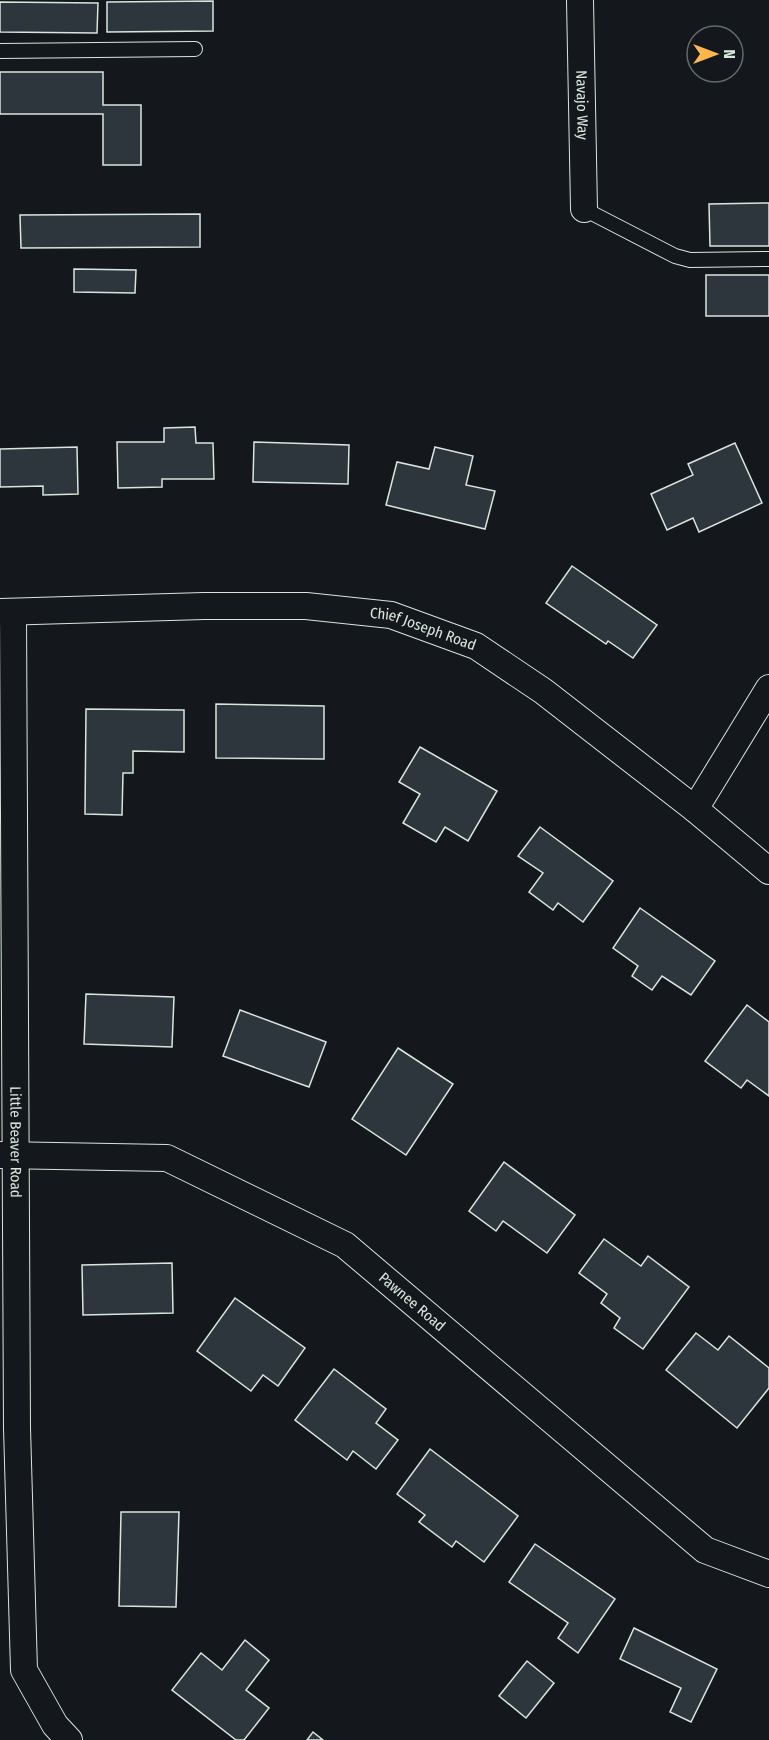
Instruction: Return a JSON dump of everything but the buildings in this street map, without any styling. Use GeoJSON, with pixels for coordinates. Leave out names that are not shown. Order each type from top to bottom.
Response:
{"type":"FeatureCollection","features":[{"type":"Feature","properties":{"kind":"street","name":"Navajo Way"},"geometry":{"type":"LineString","coordinates":[[580,0],[584,209]]}},
{"type":"Feature","properties":{"kind":"street","name":"Chief Joseph Road"},"geometry":{"type":"LineString","coordinates":[[6,612],[204,606],[306,606],[391,615],[476,646],[543,691],[695,809],[769,871]]}},
{"type":"Feature","properties":{"kind":"street","name":"Little Beaver Road"},"geometry":{"type":"LineString","coordinates":[[6,612],[8,1155],[24,1670],[55,1725],[69,1740]]}},
{"type":"Feature","properties":{"kind":"street"},"geometry":{"type":"LineString","coordinates":[[695,809],[769,688]]}},
{"type":"Feature","properties":{"kind":"street","name":"Pawnee Road"},"geometry":{"type":"LineString","coordinates":[[8,1155],[167,1158],[345,1245],[705,1550],[769,1574]]}},
{"type":"Feature","properties":{"kind":"lane"},"geometry":{"type":"LineString","coordinates":[[0,51],[195,49]]}},
{"type":"Feature","properties":{"kind":"lane"},"geometry":{"type":"LineString","coordinates":[[584,209],[675,256],[690,260],[769,259]]}}]}
